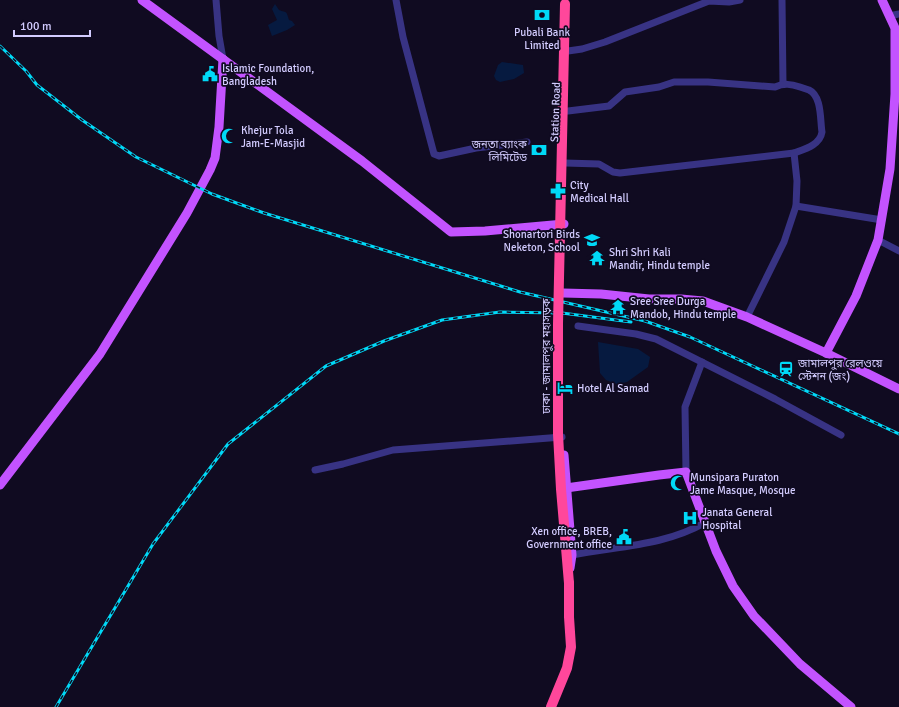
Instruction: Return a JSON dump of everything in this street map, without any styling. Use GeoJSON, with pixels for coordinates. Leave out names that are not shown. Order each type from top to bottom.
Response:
{"type":"FeatureCollection","features":[{"type":"Feature","properties":{"kind":"highway","name":"ঢাকা - জামালপুর মহাসড়ক"},"geometry":{"type":"LineString","coordinates":[[551,707],[568,668],[571,647],[569,583],[558,434],[558,324],[567,1]]}},
{"type":"Feature","properties":{"kind":"main road"},"geometry":{"type":"LineString","coordinates":[[142,0],[362,161],[451,232],[485,231],[564,224]]}},
{"type":"Feature","properties":{"kind":"main road"},"geometry":{"type":"LineString","coordinates":[[826,353],[856,296],[878,240],[882,220],[890,169],[895,94],[895,28],[882,0]]}},
{"type":"Feature","properties":{"kind":"main road","name":"Station Road"},"geometry":{"type":"LineString","coordinates":[[567,1],[568,111],[565,164],[562,437],[572,555],[569,583]]}},
{"type":"Feature","properties":{"kind":"main road"},"geometry":{"type":"LineString","coordinates":[[0,485],[100,354],[189,210],[210,170],[215,158],[219,127],[223,59]]}},
{"type":"Feature","properties":{"kind":"main road"},"geometry":{"type":"LineString","coordinates":[[563,293],[601,294],[649,300],[703,301],[747,317],[826,353],[899,389]]}},
{"type":"Feature","properties":{"kind":"main road"},"geometry":{"type":"LineString","coordinates":[[566,488],[659,474],[686,472],[716,551],[733,586],[754,616],[800,664],[851,707]]}},
{"type":"Feature","properties":{"kind":"street"},"geometry":{"type":"LineString","coordinates":[[216,0],[219,36],[223,59]]}},
{"type":"Feature","properties":{"kind":"street"},"geometry":{"type":"LineString","coordinates":[[396,0],[403,37],[434,154],[439,156],[476,148],[527,142]]}},
{"type":"Feature","properties":{"kind":"street"},"geometry":{"type":"LineString","coordinates":[[568,51],[582,49],[605,42],[709,1],[729,2],[740,0]]}},
{"type":"Feature","properties":{"kind":"street"},"geometry":{"type":"LineString","coordinates":[[782,0],[783,84]]}},
{"type":"Feature","properties":{"kind":"street"},"geometry":{"type":"LineString","coordinates":[[889,16],[899,14]]}},
{"type":"Feature","properties":{"kind":"street"},"geometry":{"type":"LineString","coordinates":[[565,164],[599,164],[613,172],[620,173],[794,154],[813,145],[821,136],[818,102],[813,93],[809,90],[793,85],[783,84],[775,87],[708,82],[674,82],[659,87],[625,92],[609,106],[568,111]]}},
{"type":"Feature","properties":{"kind":"street"},"geometry":{"type":"LineString","coordinates":[[747,317],[784,242],[796,206],[797,181],[794,154]]}},
{"type":"Feature","properties":{"kind":"street"},"geometry":{"type":"LineString","coordinates":[[796,206],[882,220]]}},
{"type":"Feature","properties":{"kind":"street"},"geometry":{"type":"LineString","coordinates":[[878,240],[899,251]]}},
{"type":"Feature","properties":{"kind":"street"},"geometry":{"type":"LineString","coordinates":[[578,326],[628,333],[656,339],[775,399],[841,435]]}},
{"type":"Feature","properties":{"kind":"street"},"geometry":{"type":"LineString","coordinates":[[686,472],[685,407],[702,362]]}},
{"type":"Feature","properties":{"kind":"street"},"geometry":{"type":"LineString","coordinates":[[315,470],[393,450],[562,437]]}},
{"type":"Feature","properties":{"kind":"street"},"geometry":{"type":"LineString","coordinates":[[572,555],[600,549],[646,544],[692,530],[706,522]]}},
{"type":"Feature","properties":{"kind":"water"},"geometry":{"type":"Polygon","coordinates":[[[275,4],[279,10],[286,12],[289,20],[295,25],[272,36],[268,25],[277,20],[272,9],[275,4]]]}},
{"type":"Feature","properties":{"kind":"water"},"geometry":{"type":"Polygon","coordinates":[[[502,62],[523,65],[524,73],[514,79],[500,82],[496,80],[494,76],[498,65],[502,62]]]}},
{"type":"Feature","properties":{"kind":"water"},"geometry":{"type":"Polygon","coordinates":[[[598,342],[638,349],[650,357],[648,367],[627,382],[617,384],[606,380],[600,373],[598,342]]]}},
{"type":"Feature","properties":{"kind":"railway"},"geometry":{"type":"LineString","coordinates":[[0,46],[26,71],[37,85],[82,120],[136,157],[212,194],[264,213],[520,292],[645,321],[690,337],[899,434]]}},
{"type":"Feature","properties":{"kind":"railway"},"geometry":{"type":"LineString","coordinates":[[56,707],[153,544],[228,444],[326,366],[384,341],[442,320],[500,312],[562,313],[631,322]]}},
{"type":"Feature","properties":{"kind":"place","name":"Pubali Bank Limited"},"geometry":{"type":"Point","coordinates":[542,15]}},
{"type":"Feature","properties":{"kind":"place","name":"Islamic Foundation, Bangladesh"},"geometry":{"type":"Point","coordinates":[210,74]}},
{"type":"Feature","properties":{"kind":"place","name":"Khejur Tola Jam-E-Masjid"},"geometry":{"type":"Point","coordinates":[229,136]}},
{"type":"Feature","properties":{"kind":"place","name":"জনতা ব্যাংক লিমিটেড"},"geometry":{"type":"Point","coordinates":[539,150]}},
{"type":"Feature","properties":{"kind":"place","name":"City Medical Hall"},"geometry":{"type":"Point","coordinates":[558,191]}},
{"type":"Feature","properties":{"kind":"place","name":"Shonartori Birds Neketon, School"},"geometry":{"type":"Point","coordinates":[592,240]}},
{"type":"Feature","properties":{"kind":"place","name":"Shri Shri Kali Mandir, Hindu temple"},"geometry":{"type":"Point","coordinates":[597,258]}},
{"type":"Feature","properties":{"kind":"place","name":"Sree Sree Durga Mandob, Hindu temple"},"geometry":{"type":"Point","coordinates":[618,307]}},
{"type":"Feature","properties":{"kind":"place","name":"জামালপুর রেলওয়ে স্টেশন (জং)"},"geometry":{"type":"Point","coordinates":[786,369]}},
{"type":"Feature","properties":{"kind":"place","name":"Hotel Al Samad"},"geometry":{"type":"Point","coordinates":[565,388]}},
{"type":"Feature","properties":{"kind":"place","name":"Munsipara Puraton Jame Masque, Mosque"},"geometry":{"type":"Point","coordinates":[678,483]}},
{"type":"Feature","properties":{"kind":"place","name":"Janata General Hospital"},"geometry":{"type":"Point","coordinates":[690,518]}},
{"type":"Feature","properties":{"kind":"place","name":"Xen office, BREB, Government office"},"geometry":{"type":"Point","coordinates":[624,537]}}]}
